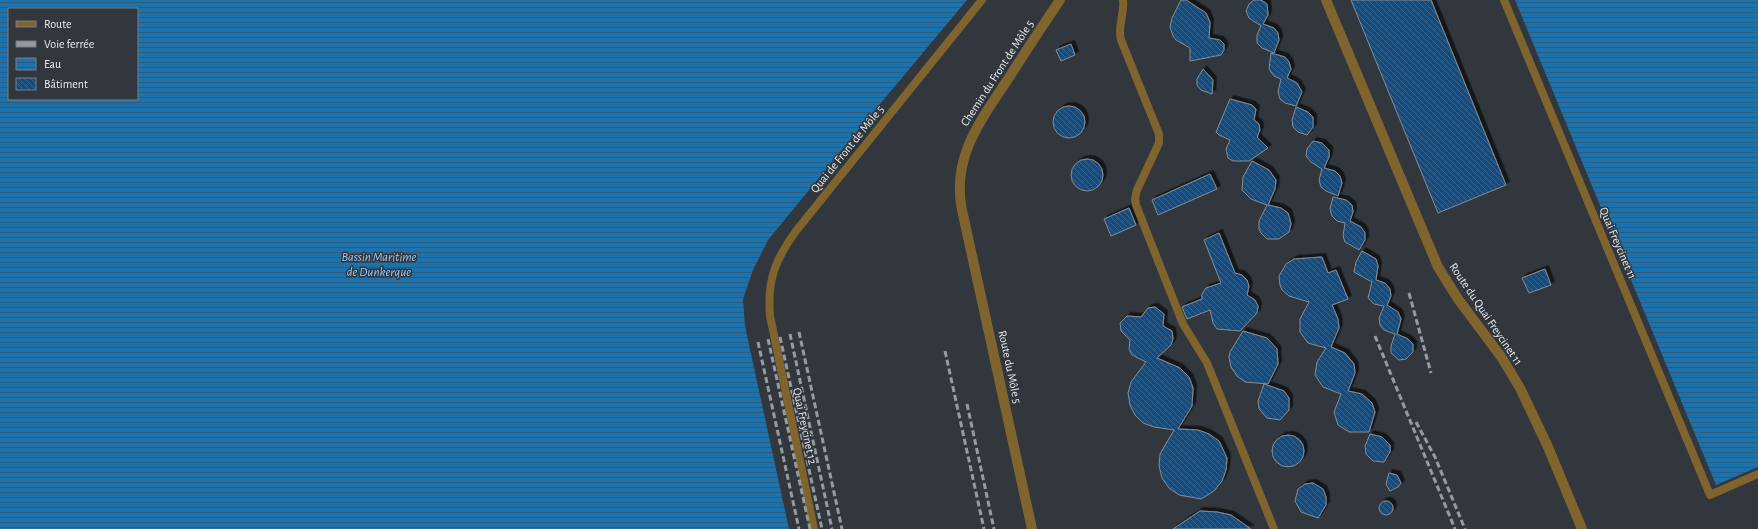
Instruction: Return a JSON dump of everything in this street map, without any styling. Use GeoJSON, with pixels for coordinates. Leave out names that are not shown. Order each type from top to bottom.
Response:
{"type":"FeatureCollection","features":[{"type":"Feature","properties":{"kind":"street","name":"Chemin du Front de Môle 5"},"geometry":{"type":"LineString","coordinates":[[962,210],[960,194],[961,170],[971,137],[1060,0]]}},
{"type":"Feature","properties":{"kind":"street","name":"Route du Quai Freycinet 11"},"geometry":{"type":"LineString","coordinates":[[1326,0],[1438,267],[1458,299],[1508,368],[1530,409],[1582,529]]}},
{"type":"Feature","properties":{"kind":"street","name":"Route du Môle 5"},"geometry":{"type":"LineString","coordinates":[[962,210],[1032,529]]}},
{"type":"Feature","properties":{"kind":"lane","name":"Quai de Front de Môle 5"},"geometry":{"type":"LineString","coordinates":[[772,329],[768,300],[769,286],[772,274],[783,249],[982,0]]}},
{"type":"Feature","properties":{"kind":"lane"},"geometry":{"type":"LineString","coordinates":[[1124,0],[1119,30],[1121,40],[1159,134],[1159,143],[1135,195],[1136,205],[1183,324],[1207,363],[1274,529]]}},
{"type":"Feature","properties":{"kind":"lane","name":"Quai Freycinet 11"},"geometry":{"type":"LineString","coordinates":[[1504,0],[1710,495],[1758,474]]}},
{"type":"Feature","properties":{"kind":"lane","name":"Quai Freycinet 12"},"geometry":{"type":"LineString","coordinates":[[772,329],[814,529]]}},
{"type":"Feature","properties":{"kind":"water","name":"Bassin Maritime de Dunkerque"},"geometry":{"type":"Polygon","coordinates":[[[0,0],[967,0],[768,240],[753,270],[743,299],[745,326],[789,529],[0,529],[0,0]]]}},
{"type":"Feature","properties":{"kind":"water"},"geometry":{"type":"Polygon","coordinates":[[[1515,0],[1758,0],[1758,467],[1716,485],[1515,0]]]}},
{"type":"Feature","properties":{"kind":"building"},"geometry":{"type":"Polygon","coordinates":[[[1181,0],[1186,0],[1206,13],[1210,22],[1209,38],[1220,40],[1224,44],[1224,50],[1221,55],[1190,61],[1190,48],[1176,40],[1170,27],[1172,18],[1181,0]]]}},
{"type":"Feature","properties":{"kind":"building"},"geometry":{"type":"Polygon","coordinates":[[[1254,0],[1261,0],[1267,4],[1268,15],[1263,24],[1274,28],[1278,33],[1279,40],[1274,53],[1262,48],[1257,43],[1257,35],[1261,26],[1249,18],[1246,11],[1249,4],[1254,0]]]}},
{"type":"Feature","properties":{"kind":"building"},"geometry":{"type":"Polygon","coordinates":[[[1351,0],[1431,0],[1506,185],[1438,213],[1351,0]]]}},
{"type":"Feature","properties":{"kind":"building"},"geometry":{"type":"Polygon","coordinates":[[[1071,44],[1075,55],[1061,61],[1056,50],[1071,44]]]}},
{"type":"Feature","properties":{"kind":"building"},"geometry":{"type":"Polygon","coordinates":[[[1271,53],[1285,57],[1289,62],[1291,69],[1287,78],[1297,83],[1302,92],[1296,106],[1285,103],[1280,99],[1278,92],[1281,79],[1274,76],[1269,69],[1271,53]]]}},
{"type":"Feature","properties":{"kind":"building"},"geometry":{"type":"Polygon","coordinates":[[[1203,69],[1213,80],[1212,94],[1201,90],[1197,85],[1197,79],[1203,69]]]}},
{"type":"Feature","properties":{"kind":"building"},"geometry":{"type":"Polygon","coordinates":[[[1230,99],[1252,105],[1256,109],[1254,120],[1259,124],[1260,130],[1257,137],[1268,148],[1249,161],[1233,161],[1228,158],[1226,149],[1230,140],[1216,132],[1230,99]]]}},
{"type":"Feature","properties":{"kind":"building"},"geometry":{"type":"Polygon","coordinates":[[[1069,106],[1075,107],[1082,113],[1085,122],[1084,128],[1078,135],[1069,138],[1063,137],[1056,131],[1053,122],[1054,116],[1060,109],[1069,106]]]}},
{"type":"Feature","properties":{"kind":"building"},"geometry":{"type":"Polygon","coordinates":[[[1296,107],[1308,112],[1313,117],[1313,127],[1307,135],[1298,132],[1293,127],[1292,120],[1296,107]]]}},
{"type":"Feature","properties":{"kind":"building"},"geometry":{"type":"Polygon","coordinates":[[[1313,141],[1322,143],[1329,150],[1329,157],[1324,168],[1335,171],[1340,176],[1342,183],[1338,196],[1321,187],[1319,180],[1322,169],[1311,162],[1306,156],[1307,149],[1313,141]]]}},
{"type":"Feature","properties":{"kind":"building"},"geometry":{"type":"Polygon","coordinates":[[[1087,159],[1093,160],[1100,166],[1103,175],[1102,181],[1096,188],[1087,191],[1081,190],[1074,184],[1071,175],[1072,169],[1078,162],[1087,159]]]}},
{"type":"Feature","properties":{"kind":"building"},"geometry":{"type":"Polygon","coordinates":[[[1252,161],[1269,170],[1276,180],[1275,189],[1268,205],[1281,208],[1288,213],[1291,224],[1289,232],[1279,239],[1267,239],[1259,229],[1259,221],[1267,205],[1251,199],[1242,190],[1243,177],[1252,161]]]}},
{"type":"Feature","properties":{"kind":"building"},"geometry":{"type":"Polygon","coordinates":[[[1210,174],[1217,189],[1158,215],[1152,200],[1210,174]]]}},
{"type":"Feature","properties":{"kind":"building"},"geometry":{"type":"Polygon","coordinates":[[[1333,197],[1346,200],[1352,205],[1353,212],[1350,221],[1361,227],[1365,233],[1365,240],[1359,250],[1345,242],[1343,236],[1345,223],[1337,221],[1332,216],[1330,209],[1333,197]]]}},
{"type":"Feature","properties":{"kind":"building"},"geometry":{"type":"Polygon","coordinates":[[[1129,208],[1136,225],[1111,236],[1104,219],[1129,208]]]}},
{"type":"Feature","properties":{"kind":"building"},"geometry":{"type":"Polygon","coordinates":[[[1219,233],[1235,273],[1242,275],[1247,280],[1249,286],[1247,295],[1255,300],[1258,306],[1257,313],[1240,331],[1217,329],[1213,323],[1210,310],[1187,319],[1182,307],[1202,299],[1202,294],[1206,288],[1221,283],[1204,240],[1219,233]]]}},
{"type":"Feature","properties":{"kind":"building"},"geometry":{"type":"Polygon","coordinates":[[[1362,251],[1376,259],[1378,266],[1376,280],[1385,283],[1390,289],[1391,296],[1387,305],[1398,312],[1401,319],[1397,334],[1408,339],[1413,344],[1413,352],[1406,359],[1399,360],[1391,353],[1391,346],[1395,334],[1384,330],[1380,325],[1379,318],[1384,306],[1374,304],[1368,298],[1372,282],[1354,272],[1356,262],[1362,251]]]}},
{"type":"Feature","properties":{"kind":"building"},"geometry":{"type":"Polygon","coordinates":[[[1322,257],[1328,273],[1336,270],[1348,299],[1332,305],[1338,319],[1339,328],[1331,347],[1345,353],[1354,364],[1355,373],[1348,391],[1362,394],[1372,403],[1375,412],[1369,432],[1349,432],[1338,425],[1334,412],[1341,394],[1323,387],[1315,375],[1317,362],[1326,348],[1308,343],[1300,332],[1300,319],[1309,302],[1289,296],[1282,290],[1280,285],[1279,276],[1286,264],[1294,259],[1322,257]]]}},
{"type":"Feature","properties":{"kind":"building"},"geometry":{"type":"Polygon","coordinates":[[[1545,269],[1551,285],[1529,293],[1522,278],[1545,269]]]}},
{"type":"Feature","properties":{"kind":"building"},"geometry":{"type":"Polygon","coordinates":[[[1155,307],[1164,314],[1163,326],[1172,331],[1173,339],[1171,345],[1157,358],[1180,368],[1189,377],[1193,388],[1192,406],[1178,429],[1198,430],[1209,434],[1219,441],[1227,458],[1226,470],[1222,481],[1214,491],[1201,499],[1179,495],[1169,488],[1162,478],[1159,466],[1160,454],[1174,430],[1154,427],[1143,423],[1135,415],[1130,405],[1128,393],[1131,382],[1146,362],[1132,355],[1129,349],[1130,340],[1121,331],[1120,323],[1127,316],[1141,317],[1148,308],[1155,307]]]}},
{"type":"Feature","properties":{"kind":"building"},"geometry":{"type":"Polygon","coordinates":[[[1243,331],[1267,338],[1277,349],[1278,364],[1268,384],[1245,382],[1237,376],[1231,367],[1229,357],[1230,352],[1243,331]]]}},
{"type":"Feature","properties":{"kind":"building"},"geometry":{"type":"Polygon","coordinates":[[[1264,384],[1284,391],[1289,398],[1289,410],[1280,420],[1267,418],[1259,409],[1258,401],[1264,384]]]}},
{"type":"Feature","properties":{"kind":"building"},"geometry":{"type":"Polygon","coordinates":[[[1370,434],[1382,437],[1390,445],[1390,452],[1384,462],[1373,461],[1366,454],[1365,446],[1370,434]]]}},
{"type":"Feature","properties":{"kind":"building"},"geometry":{"type":"Polygon","coordinates":[[[1285,435],[1291,435],[1301,442],[1304,451],[1303,457],[1297,464],[1291,467],[1285,467],[1275,460],[1272,454],[1272,448],[1279,438],[1285,435]]]}},
{"type":"Feature","properties":{"kind":"building"},"geometry":{"type":"Polygon","coordinates":[[[1389,473],[1397,475],[1401,483],[1398,487],[1390,491],[1386,484],[1389,473]]]}},
{"type":"Feature","properties":{"kind":"building"},"geometry":{"type":"Polygon","coordinates":[[[1313,483],[1323,489],[1326,497],[1326,505],[1318,518],[1301,512],[1295,501],[1298,489],[1305,484],[1313,483]]]}},
{"type":"Feature","properties":{"kind":"building"},"geometry":{"type":"Polygon","coordinates":[[[1383,501],[1389,501],[1393,505],[1393,511],[1389,515],[1383,515],[1379,511],[1379,505],[1383,501]]]}},
{"type":"Feature","properties":{"kind":"building"},"geometry":{"type":"Polygon","coordinates":[[[1200,511],[1231,515],[1251,529],[1173,529],[1200,511]]]}},
{"type":"Feature","properties":{"kind":"railway"},"geometry":{"type":"LineString","coordinates":[[1409,293],[1431,373]]}},
{"type":"Feature","properties":{"kind":"railway"},"geometry":{"type":"LineString","coordinates":[[799,332],[842,529]]}},
{"type":"Feature","properties":{"kind":"railway"},"geometry":{"type":"LineString","coordinates":[[790,334],[832,529]]}},
{"type":"Feature","properties":{"kind":"railway"},"geometry":{"type":"LineString","coordinates":[[1375,336],[1455,529]]}},
{"type":"Feature","properties":{"kind":"railway"},"geometry":{"type":"LineString","coordinates":[[780,337],[822,529]]}},
{"type":"Feature","properties":{"kind":"railway"},"geometry":{"type":"LineString","coordinates":[[768,339],[810,529]]}},
{"type":"Feature","properties":{"kind":"railway"},"geometry":{"type":"LineString","coordinates":[[758,342],[799,529]]}},
{"type":"Feature","properties":{"kind":"railway"},"geometry":{"type":"LineString","coordinates":[[945,351],[984,529]]}},
{"type":"Feature","properties":{"kind":"railway"},"geometry":{"type":"LineString","coordinates":[[967,404],[994,529]]}},
{"type":"Feature","properties":{"kind":"railway"},"geometry":{"type":"LineString","coordinates":[[1416,422],[1435,457],[1465,529]]}}]}
